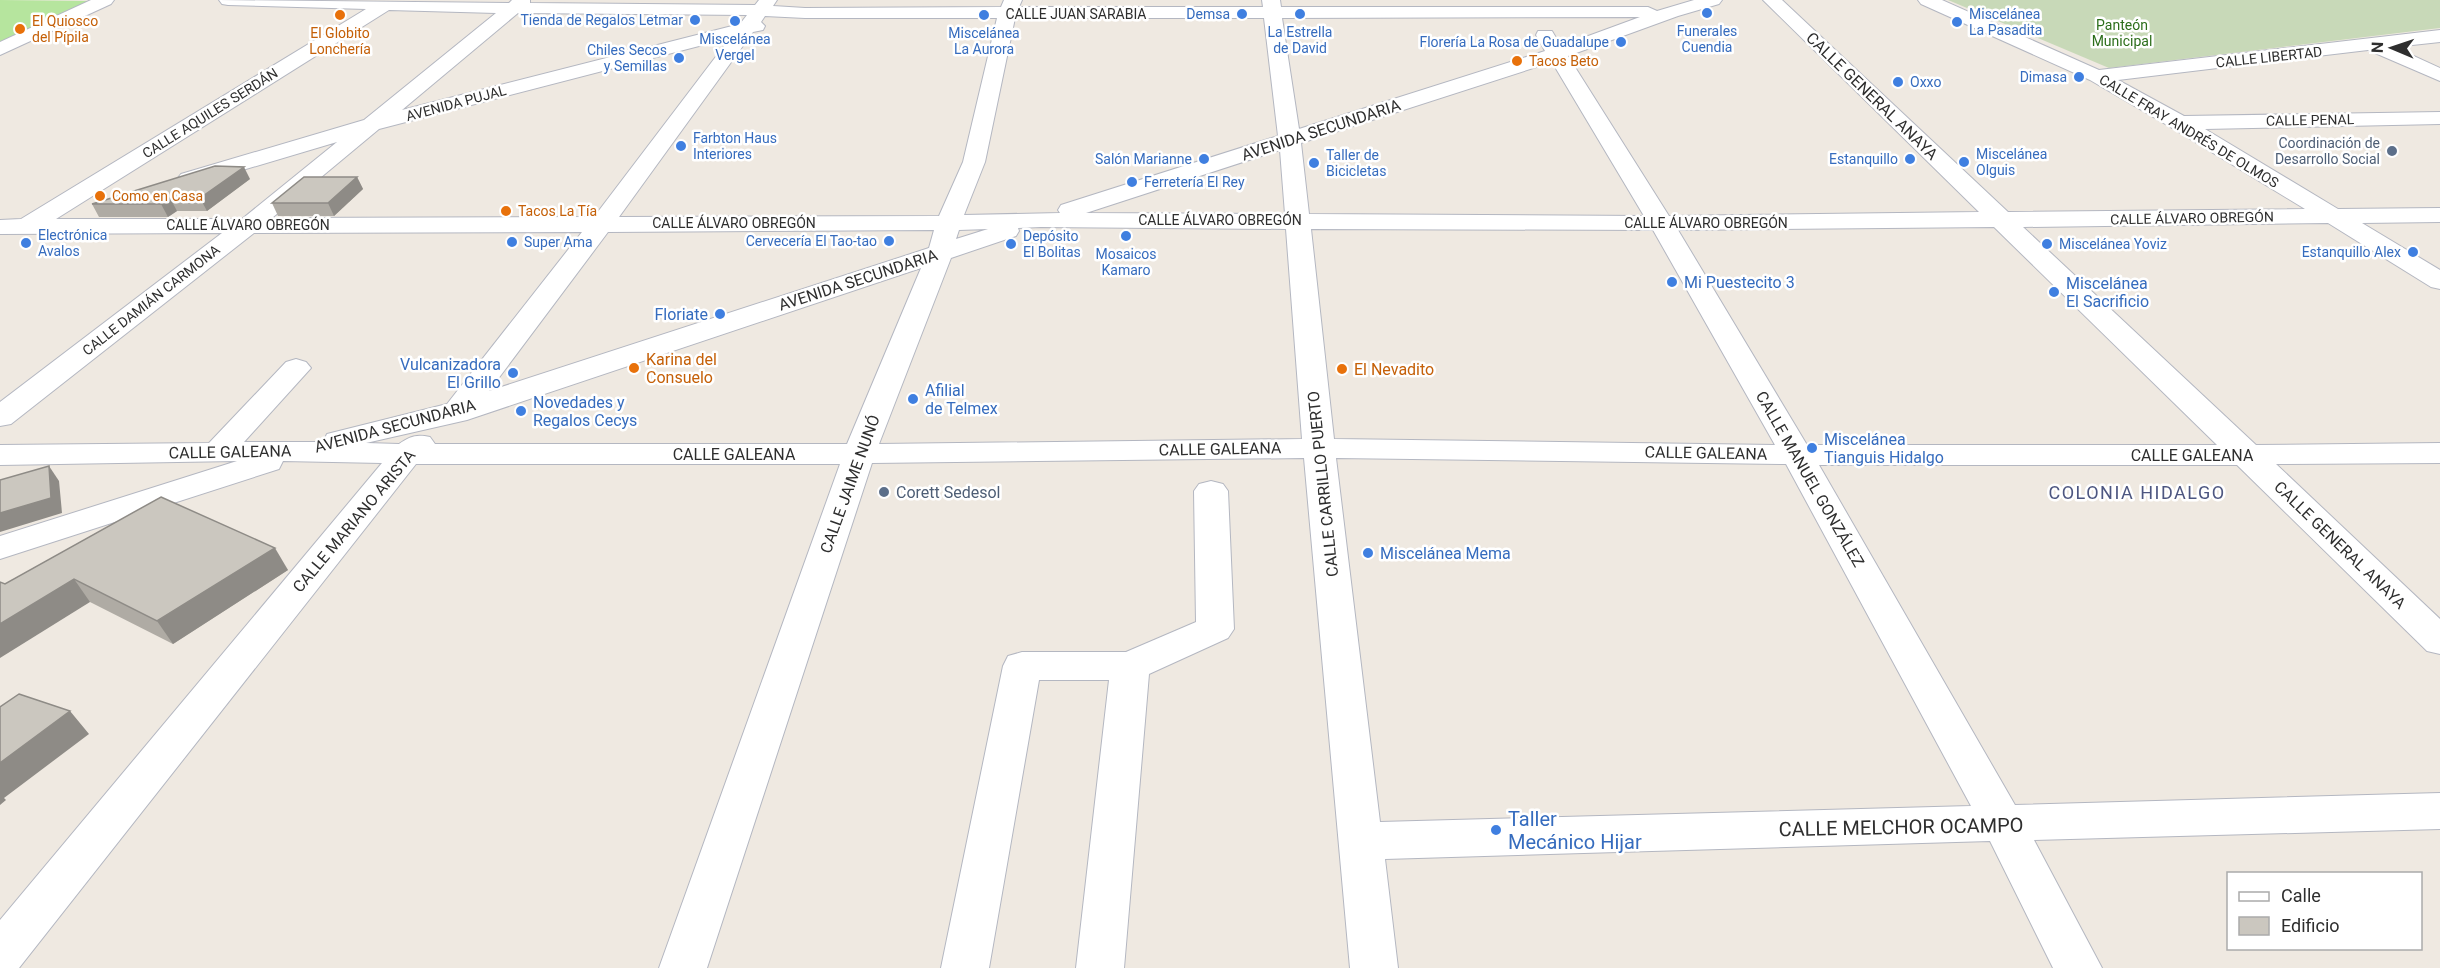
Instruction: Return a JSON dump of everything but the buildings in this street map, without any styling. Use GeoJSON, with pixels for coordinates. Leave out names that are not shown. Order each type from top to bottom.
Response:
{"type":"FeatureCollection","features":[{"type":"Feature","properties":{"kind":"street"},"geometry":{"type":"LineString","coordinates":[[0,49],[105,0]]}},
{"type":"Feature","properties":{"kind":"street"},"geometry":{"type":"LineString","coordinates":[[228,0],[390,1],[758,12]]}},
{"type":"Feature","properties":{"kind":"street","name":"AVENIDA PUJAL"},"geometry":{"type":"LineString","coordinates":[[165,185],[758,12],[844,13],[920,0]]}},
{"type":"Feature","properties":{"kind":"street","name":"AVENIDA SECUNDARIA"},"geometry":{"type":"LineString","coordinates":[[0,548],[299,452],[460,410],[944,238],[1041,220],[1556,54],[1672,12],[1713,0]]}},
{"type":"Feature","properties":{"kind":"street","name":"CALLE GENERAL ANAYA"},"geometry":{"type":"LineString","coordinates":[[1772,0],[2440,641]]}},
{"type":"Feature","properties":{"kind":"street","name":"CALLE FRAY ANDRÉS DE OLMOS"},"geometry":{"type":"LineString","coordinates":[[1927,0],[2097,76],[2180,123],[2440,281]]}},
{"type":"Feature","properties":{"kind":"street","name":"CALLE AQUILES SERDÁN"},"geometry":{"type":"LineString","coordinates":[[28,226],[390,1]]}},
{"type":"Feature","properties":{"kind":"street","name":"CALLE DAMIÁN CARMONA"},"geometry":{"type":"LineString","coordinates":[[0,417],[248,226],[519,4]]}},
{"type":"Feature","properties":{"kind":"street","name":"CALLE JUAN SARABIA"},"geometry":{"type":"LineString","coordinates":[[844,13],[1010,7],[1272,6],[1529,6],[1672,12]]}},
{"type":"Feature","properties":{"kind":"street","name":"CALLE CARRILLO PUERTO"},"geometry":{"type":"LineString","coordinates":[[1272,6],[1290,141],[1318,448],[1374,968]]}},
{"type":"Feature","properties":{"kind":"street","name":"CALLE MANUEL GONZÁLEZ"},"geometry":{"type":"LineString","coordinates":[[1529,6],[1797,455],[2003,824],[2078,968]]}},
{"type":"Feature","properties":{"kind":"street","name":"CALLE JAIME NUNÓ"},"geometry":{"type":"LineString","coordinates":[[683,968],[859,454],[974,162],[1010,7]]}},
{"type":"Feature","properties":{"kind":"street","name":"CALLE MARIANO ARISTA"},"geometry":{"type":"LineString","coordinates":[[0,955],[407,454],[460,410],[758,12]]}},
{"type":"Feature","properties":{"kind":"street","name":"CALLE LIBERTAD"},"geometry":{"type":"LineString","coordinates":[[2097,76],[2440,36]]}},
{"type":"Feature","properties":{"kind":"street"},"geometry":{"type":"LineString","coordinates":[[2373,45],[2440,75]]}},
{"type":"Feature","properties":{"kind":"street","name":"CALLE PENAL"},"geometry":{"type":"LineString","coordinates":[[2180,123],[2440,118]]}},
{"type":"Feature","properties":{"kind":"street"},"geometry":{"type":"LineString","coordinates":[[0,235],[97,206]]}},
{"type":"Feature","properties":{"kind":"street","name":"CALLE ÁLVARO OBREGÓN"},"geometry":{"type":"LineString","coordinates":[[1041,220],[1660,224],[2440,215]]}},
{"type":"Feature","properties":{"kind":"street","name":"CALLE ÁLVARO OBREGÓN"},"geometry":{"type":"LineString","coordinates":[[0,226],[603,222],[944,238]]}},
{"type":"Feature","properties":{"kind":"street"},"geometry":{"type":"LineString","coordinates":[[218,452],[296,368]]}},
{"type":"Feature","properties":{"kind":"street","name":"CALLE GALEANA"},"geometry":{"type":"LineString","coordinates":[[0,454],[299,452],[859,454],[1318,448],[1797,455],[2440,453]]}},
{"type":"Feature","properties":{"kind":"street"},"geometry":{"type":"LineString","coordinates":[[965,968],[1022,666],[1130,666],[1215,629],[1211,491]]}},
{"type":"Feature","properties":{"kind":"street"},"geometry":{"type":"LineString","coordinates":[[1100,968],[1130,666]]}},
{"type":"Feature","properties":{"kind":"street","name":"CALLE MELCHOR OCAMPO"},"geometry":{"type":"LineString","coordinates":[[1361,841],[2440,811]]}},
{"type":"Feature","properties":{"kind":"green space"},"geometry":{"type":"Polygon","coordinates":[[[0,0],[92,1],[0,43],[0,0]]]}},
{"type":"Feature","properties":{"kind":"green space","name":"Panteón Municipal"},"geometry":{"type":"Polygon","coordinates":[[[1948,0],[2440,0],[2440,28],[2109,68],[1948,0]]]}},
{"type":"Feature","properties":{"kind":"place","name":"Funerales Cuendia"},"geometry":{"type":"Point","coordinates":[1707,13]}},
{"type":"Feature","properties":{"kind":"place","name":"Demsa"},"geometry":{"type":"Point","coordinates":[1242,14]}},
{"type":"Feature","properties":{"kind":"place","name":"La Estrella de David"},"geometry":{"type":"Point","coordinates":[1300,14]}},
{"type":"Feature","properties":{"kind":"place","name":"El Globito Lonchería"},"geometry":{"type":"Point","coordinates":[340,15]}},
{"type":"Feature","properties":{"kind":"place","name":"Miscelánea La Aurora"},"geometry":{"type":"Point","coordinates":[984,15]}},
{"type":"Feature","properties":{"kind":"place","name":"Tienda de Regalos Letmar"},"geometry":{"type":"Point","coordinates":[695,20]}},
{"type":"Feature","properties":{"kind":"place","name":"Miscelánea Vergel"},"geometry":{"type":"Point","coordinates":[735,21]}},
{"type":"Feature","properties":{"kind":"place","name":"Miscelánea La Pasadita"},"geometry":{"type":"Point","coordinates":[1957,22]}},
{"type":"Feature","properties":{"kind":"place","name":"El Quiosco del Pípila"},"geometry":{"type":"Point","coordinates":[20,29]}},
{"type":"Feature","properties":{"kind":"place","name":"Florería La Rosa de Guadalupe"},"geometry":{"type":"Point","coordinates":[1621,42]}},
{"type":"Feature","properties":{"kind":"place","name":"Chiles Secos y Semillas"},"geometry":{"type":"Point","coordinates":[679,58]}},
{"type":"Feature","properties":{"kind":"place","name":"Tacos Beto"},"geometry":{"type":"Point","coordinates":[1517,61]}},
{"type":"Feature","properties":{"kind":"place","name":"Dimasa"},"geometry":{"type":"Point","coordinates":[2079,77]}},
{"type":"Feature","properties":{"kind":"place","name":"Oxxo"},"geometry":{"type":"Point","coordinates":[1898,82]}},
{"type":"Feature","properties":{"kind":"place","name":"Farbton Haus Interiores"},"geometry":{"type":"Point","coordinates":[681,146]}},
{"type":"Feature","properties":{"kind":"place","name":"Coordinación de Desarrollo Social"},"geometry":{"type":"Point","coordinates":[2392,151]}},
{"type":"Feature","properties":{"kind":"place","name":"Salón Marianne"},"geometry":{"type":"Point","coordinates":[1204,159]}},
{"type":"Feature","properties":{"kind":"place","name":"Estanquillo"},"geometry":{"type":"Point","coordinates":[1910,159]}},
{"type":"Feature","properties":{"kind":"place","name":"Miscelánea Olguis"},"geometry":{"type":"Point","coordinates":[1964,162]}},
{"type":"Feature","properties":{"kind":"place","name":"Taller de Bicicletas"},"geometry":{"type":"Point","coordinates":[1314,163]}},
{"type":"Feature","properties":{"kind":"place","name":"Ferretería El Rey"},"geometry":{"type":"Point","coordinates":[1132,182]}},
{"type":"Feature","properties":{"kind":"place","name":"Como en Casa"},"geometry":{"type":"Point","coordinates":[100,196]}},
{"type":"Feature","properties":{"kind":"place","name":"Tacos La Tía"},"geometry":{"type":"Point","coordinates":[506,211]}},
{"type":"Feature","properties":{"kind":"place","name":"Mosaicos Kamaro"},"geometry":{"type":"Point","coordinates":[1126,236]}},
{"type":"Feature","properties":{"kind":"place","name":"Cervecería El Tao-tao"},"geometry":{"type":"Point","coordinates":[889,241]}},
{"type":"Feature","properties":{"kind":"place","name":"Super Ama"},"geometry":{"type":"Point","coordinates":[512,242]}},
{"type":"Feature","properties":{"kind":"place","name":"Electrónica Avalos"},"geometry":{"type":"Point","coordinates":[26,243]}},
{"type":"Feature","properties":{"kind":"place","name":"Depósito El Bolitas"},"geometry":{"type":"Point","coordinates":[1011,244]}},
{"type":"Feature","properties":{"kind":"place","name":"Miscelánea Yoviz"},"geometry":{"type":"Point","coordinates":[2047,244]}},
{"type":"Feature","properties":{"kind":"place","name":"Estanquillo Alex"},"geometry":{"type":"Point","coordinates":[2413,252]}},
{"type":"Feature","properties":{"kind":"place","name":"Mi Puestecito 3"},"geometry":{"type":"Point","coordinates":[1672,282]}},
{"type":"Feature","properties":{"kind":"place","name":"Miscelánea El Sacrificio"},"geometry":{"type":"Point","coordinates":[2054,292]}},
{"type":"Feature","properties":{"kind":"place","name":"Floriate"},"geometry":{"type":"Point","coordinates":[720,314]}},
{"type":"Feature","properties":{"kind":"place","name":"Karina del Consuelo"},"geometry":{"type":"Point","coordinates":[634,368]}},
{"type":"Feature","properties":{"kind":"place","name":"El Nevadito"},"geometry":{"type":"Point","coordinates":[1342,369]}},
{"type":"Feature","properties":{"kind":"place","name":"Vulcanizadora El Grillo"},"geometry":{"type":"Point","coordinates":[513,373]}},
{"type":"Feature","properties":{"kind":"place","name":"Afilial de Telmex"},"geometry":{"type":"Point","coordinates":[913,399]}},
{"type":"Feature","properties":{"kind":"place","name":"Novedades y Regalos Cecys"},"geometry":{"type":"Point","coordinates":[521,411]}},
{"type":"Feature","properties":{"kind":"place","name":"Miscelánea Tianguis Hidalgo"},"geometry":{"type":"Point","coordinates":[1812,448]}},
{"type":"Feature","properties":{"kind":"place","name":"Corett Sedesol"},"geometry":{"type":"Point","coordinates":[884,492]}},
{"type":"Feature","properties":{"kind":"place","name":"Miscelánea Mema"},"geometry":{"type":"Point","coordinates":[1368,553]}},
{"type":"Feature","properties":{"kind":"place","name":"Taller Mecánico Hijar"},"geometry":{"type":"Point","coordinates":[1496,830]}},
{"type":"Feature","properties":{"kind":"district","name":"COLONIA HIDALGO"},"geometry":{"type":"Point","coordinates":[2137,492]}}]}
